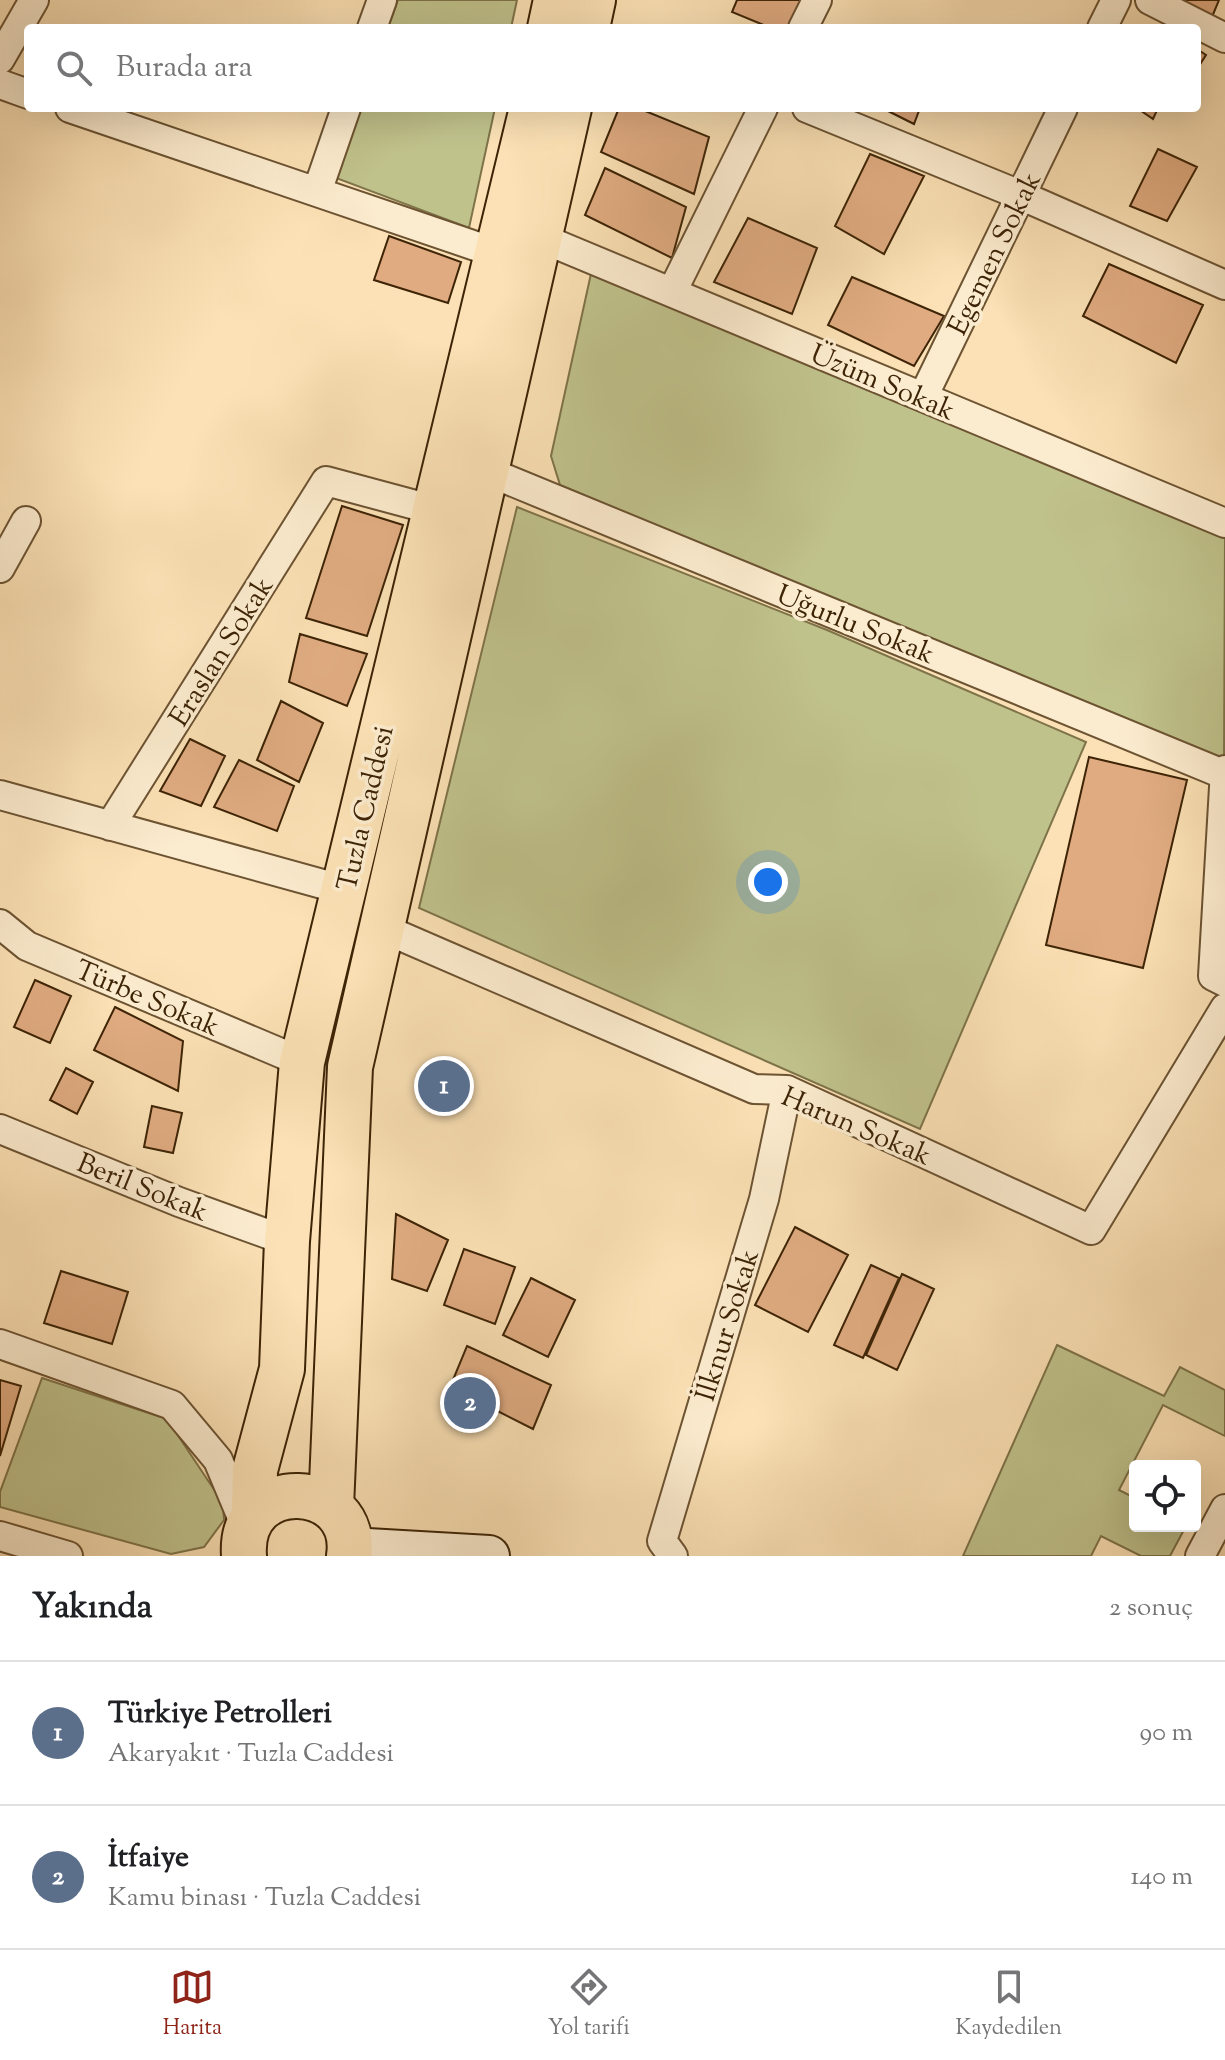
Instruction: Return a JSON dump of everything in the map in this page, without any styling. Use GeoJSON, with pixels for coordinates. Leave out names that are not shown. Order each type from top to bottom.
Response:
{"type":"FeatureCollection","features":[{"type":"Feature","properties":{"kind":"main road"},"geometry":{"type":"LineString","coordinates":[[551,24],[556,0]]}},
{"type":"Feature","properties":{"kind":"main road"},"geometry":{"type":"LineString","coordinates":[[588,24],[593,0]]}},
{"type":"Feature","properties":{"kind":"main road","name":"Tuzla Caddesi"},"geometry":{"type":"LineString","coordinates":[[248,1533],[255,1470],[282,1369],[287,1241],[302,1062],[531,112]]}},
{"type":"Feature","properties":{"kind":"main road","name":"Tuzla Caddesi"},"geometry":{"type":"LineString","coordinates":[[331,1507],[350,1067],[489,472],[568,112]]}},
{"type":"Feature","properties":{"kind":"main road"},"geometry":{"type":"LineString","coordinates":[[248,1533],[267,1503],[300,1495],[331,1507],[345,1526],[349,1552]]}},
{"type":"Feature","properties":{"kind":"street"},"geometry":{"type":"LineString","coordinates":[[0,59],[34,0]]}},
{"type":"Feature","properties":{"kind":"street"},"geometry":{"type":"LineString","coordinates":[[373,24],[382,0]]}},
{"type":"Feature","properties":{"kind":"street"},"geometry":{"type":"LineString","coordinates":[[805,24],[817,0]]}},
{"type":"Feature","properties":{"kind":"street"},"geometry":{"type":"LineString","coordinates":[[1104,24],[1116,0]]}},
{"type":"Feature","properties":{"kind":"street"},"geometry":{"type":"LineString","coordinates":[[1150,0],[1197,24]]}},
{"type":"Feature","properties":{"kind":"street"},"geometry":{"type":"LineString","coordinates":[[1201,26],[1225,38]]}},
{"type":"Feature","properties":{"kind":"street"},"geometry":{"type":"LineString","coordinates":[[0,84],[24,93]]}},
{"type":"Feature","properties":{"kind":"street"},"geometry":{"type":"LineString","coordinates":[[82,112],[499,254]]}},
{"type":"Feature","properties":{"kind":"street"},"geometry":{"type":"LineString","coordinates":[[317,192],[345,112]]}},
{"type":"Feature","properties":{"kind":"street"},"geometry":{"type":"LineString","coordinates":[[672,292],[761,112]]}},
{"type":"Feature","properties":{"kind":"street"},"geometry":{"type":"LineString","coordinates":[[817,112],[1020,195],[1225,285]]}},
{"type":"Feature","properties":{"kind":"street","name":"Egemen Sokak"},"geometry":{"type":"LineString","coordinates":[[923,397],[1061,112]]}},
{"type":"Feature","properties":{"kind":"street","name":"Üzüm Sokak"},"geometry":{"type":"LineString","coordinates":[[541,238],[1225,523]]}},
{"type":"Feature","properties":{"kind":"street","name":"Uğurlu Sokak"},"geometry":{"type":"LineString","coordinates":[[489,472],[1224,772]]}},
{"type":"Feature","properties":{"kind":"street","name":"Eraslan Sokak"},"geometry":{"type":"LineString","coordinates":[[110,826],[326,481],[434,510]]}},
{"type":"Feature","properties":{"kind":"street"},"geometry":{"type":"LineString","coordinates":[[0,568],[26,521]]}},
{"type":"Feature","properties":{"kind":"street"},"geometry":{"type":"LineString","coordinates":[[1224,772],[1213,976],[1225,982]]}},
{"type":"Feature","properties":{"kind":"street"},"geometry":{"type":"LineString","coordinates":[[3,800],[344,890]]}},
{"type":"Feature","properties":{"kind":"street","name":"Türbe Sokak"},"geometry":{"type":"LineString","coordinates":[[0,924],[27,946],[302,1062]]}},
{"type":"Feature","properties":{"kind":"street","name":"Harun Sokak"},"geometry":{"type":"LineString","coordinates":[[382,928],[754,1089],[787,1090],[1091,1230],[1225,1008]]}},
{"type":"Feature","properties":{"kind":"street","name":"İlknur Sokak"},"geometry":{"type":"LineString","coordinates":[[673,1556],[662,1541],[764,1199],[787,1090]]}},
{"type":"Feature","properties":{"kind":"street","name":"Beril Sokak"},"geometry":{"type":"LineString","coordinates":[[0,1129],[179,1202],[287,1241]]}},
{"type":"Feature","properties":{"kind":"street"},"geometry":{"type":"LineString","coordinates":[[0,1344],[172,1405],[218,1460],[248,1533]]}},
{"type":"Feature","properties":{"kind":"street"},"geometry":{"type":"LineString","coordinates":[[1200,1556],[1225,1509]]}},
{"type":"Feature","properties":{"kind":"street"},"geometry":{"type":"LineString","coordinates":[[0,1536],[68,1556]]}},
{"type":"Feature","properties":{"kind":"street"},"geometry":{"type":"LineString","coordinates":[[349,1552],[489,1556]]}},
{"type":"Feature","properties":{"kind":"green space"},"geometry":{"type":"Polygon","coordinates":[[[398,0],[517,0],[512,24],[389,24],[398,0]]]}},
{"type":"Feature","properties":{"kind":"green space"},"geometry":{"type":"Polygon","coordinates":[[[359,112],[494,112],[469,228],[336,178],[359,112]]]}},
{"type":"Feature","properties":{"kind":"green space"},"geometry":{"type":"Polygon","coordinates":[[[594,260],[1225,538],[1224,764],[560,485],[551,456],[594,260]]]}},
{"type":"Feature","properties":{"kind":"green space"},"geometry":{"type":"Polygon","coordinates":[[[517,507],[827,630],[1086,742],[920,1129],[419,908],[517,507]]]}},
{"type":"Feature","properties":{"kind":"green space"},"geometry":{"type":"Polygon","coordinates":[[[1057,1345],[1164,1396],[1180,1367],[1225,1390],[1225,1436],[1163,1405],[1135,1460],[1129,1460],[1129,1471],[1119,1490],[1129,1495],[1129,1532],[1183,1532],[1170,1556],[1141,1556],[1101,1536],[1091,1556],[963,1556],[1057,1345]]]}},
{"type":"Feature","properties":{"kind":"green space"},"geometry":{"type":"Polygon","coordinates":[[[42,1378],[167,1419],[223,1503],[224,1520],[204,1547],[171,1554],[0,1507],[0,1492],[42,1378]]]}},
{"type":"Feature","properties":{"kind":"building"},"geometry":{"type":"Polygon","coordinates":[[[737,0],[801,0],[791,24],[761,24],[732,12],[737,0]]]}},
{"type":"Feature","properties":{"kind":"building"},"geometry":{"type":"Polygon","coordinates":[[[1181,0],[1219,0],[1212,17],[1181,0]]]}},
{"type":"Feature","properties":{"kind":"building"},"geometry":{"type":"Polygon","coordinates":[[[617,112],[648,112],[709,137],[694,194],[601,152],[617,112]]]}},
{"type":"Feature","properties":{"kind":"building"},"geometry":{"type":"Polygon","coordinates":[[[890,112],[918,112],[914,124],[890,112]]]}},
{"type":"Feature","properties":{"kind":"building"},"geometry":{"type":"Polygon","coordinates":[[[1143,112],[1156,112],[1153,119],[1143,112]]]}},
{"type":"Feature","properties":{"kind":"building"},"geometry":{"type":"Polygon","coordinates":[[[1158,149],[1197,167],[1167,221],[1130,206],[1158,149]]]}},
{"type":"Feature","properties":{"kind":"building"},"geometry":{"type":"Polygon","coordinates":[[[870,154],[924,176],[884,254],[835,226],[870,154]]]}},
{"type":"Feature","properties":{"kind":"building"},"geometry":{"type":"Polygon","coordinates":[[[605,168],[686,207],[672,258],[585,215],[605,168]]]}},
{"type":"Feature","properties":{"kind":"building"},"geometry":{"type":"Polygon","coordinates":[[[748,218],[817,248],[792,314],[714,282],[748,218]]]}},
{"type":"Feature","properties":{"kind":"building"},"geometry":{"type":"Polygon","coordinates":[[[389,236],[461,262],[448,303],[374,280],[389,236]]]}},
{"type":"Feature","properties":{"kind":"building"},"geometry":{"type":"Polygon","coordinates":[[[1109,264],[1203,305],[1176,363],[1083,316],[1109,264]]]}},
{"type":"Feature","properties":{"kind":"building"},"geometry":{"type":"Polygon","coordinates":[[[852,277],[944,316],[914,366],[828,325],[852,277]]]}},
{"type":"Feature","properties":{"kind":"building"},"geometry":{"type":"Polygon","coordinates":[[[342,506],[403,525],[367,636],[306,618],[342,506]]]}},
{"type":"Feature","properties":{"kind":"building"},"geometry":{"type":"Polygon","coordinates":[[[300,634],[367,654],[347,706],[289,682],[300,634]]]}},
{"type":"Feature","properties":{"kind":"building"},"geometry":{"type":"Polygon","coordinates":[[[281,701],[323,723],[299,782],[257,760],[281,701]]]}},
{"type":"Feature","properties":{"kind":"building"},"geometry":{"type":"Polygon","coordinates":[[[190,739],[225,756],[201,806],[160,791],[190,739]]]}},
{"type":"Feature","properties":{"kind":"building"},"geometry":{"type":"Polygon","coordinates":[[[1089,757],[1187,780],[1143,968],[1046,945],[1089,757]]]}},
{"type":"Feature","properties":{"kind":"building"},"geometry":{"type":"Polygon","coordinates":[[[239,760],[294,786],[277,831],[214,807],[239,760]]]}},
{"type":"Feature","properties":{"kind":"building"},"geometry":{"type":"Polygon","coordinates":[[[35,980],[71,996],[50,1043],[14,1027],[35,980]]]}},
{"type":"Feature","properties":{"kind":"building"},"geometry":{"type":"Polygon","coordinates":[[[115,1007],[183,1041],[178,1091],[94,1050],[115,1007]]]}},
{"type":"Feature","properties":{"kind":"building"},"geometry":{"type":"Polygon","coordinates":[[[66,1068],[93,1082],[77,1114],[50,1100],[66,1068]]]}},
{"type":"Feature","properties":{"kind":"building"},"geometry":{"type":"Polygon","coordinates":[[[152,1106],[182,1113],[173,1153],[144,1147],[152,1106]]]}},
{"type":"Feature","properties":{"kind":"building"},"geometry":{"type":"Polygon","coordinates":[[[396,1214],[448,1240],[427,1291],[392,1279],[396,1214]]]}},
{"type":"Feature","properties":{"kind":"building"},"geometry":{"type":"Polygon","coordinates":[[[795,1227],[848,1255],[808,1332],[755,1305],[795,1227]]]}},
{"type":"Feature","properties":{"kind":"building"},"geometry":{"type":"Polygon","coordinates":[[[464,1249],[515,1267],[495,1324],[444,1305],[464,1249]]]}},
{"type":"Feature","properties":{"kind":"building"},"geometry":{"type":"Polygon","coordinates":[[[871,1265],[899,1278],[863,1358],[834,1345],[871,1265]]]}},
{"type":"Feature","properties":{"kind":"building"},"geometry":{"type":"Polygon","coordinates":[[[61,1271],[128,1292],[112,1344],[44,1323],[61,1271]]]}},
{"type":"Feature","properties":{"kind":"building"},"geometry":{"type":"Polygon","coordinates":[[[902,1274],[934,1289],[897,1370],[866,1355],[902,1274]]]}},
{"type":"Feature","properties":{"kind":"building"},"geometry":{"type":"Polygon","coordinates":[[[531,1278],[575,1300],[548,1357],[503,1335],[531,1278]]]}},
{"type":"Feature","properties":{"kind":"building"},"geometry":{"type":"Polygon","coordinates":[[[467,1346],[551,1385],[533,1429],[450,1387],[467,1346]]]}},
{"type":"Feature","properties":{"kind":"building"},"geometry":{"type":"Polygon","coordinates":[[[0,1380],[21,1386],[0,1456],[0,1380]]]}},
{"type":"Feature","properties":{"kind":"place","name":"Türkiye Petrolleri"},"geometry":{"type":"Point","coordinates":[444,1086]}},
{"type":"Feature","properties":{"kind":"place","name":"İtfaiye"},"geometry":{"type":"Point","coordinates":[470,1403]}}]}
